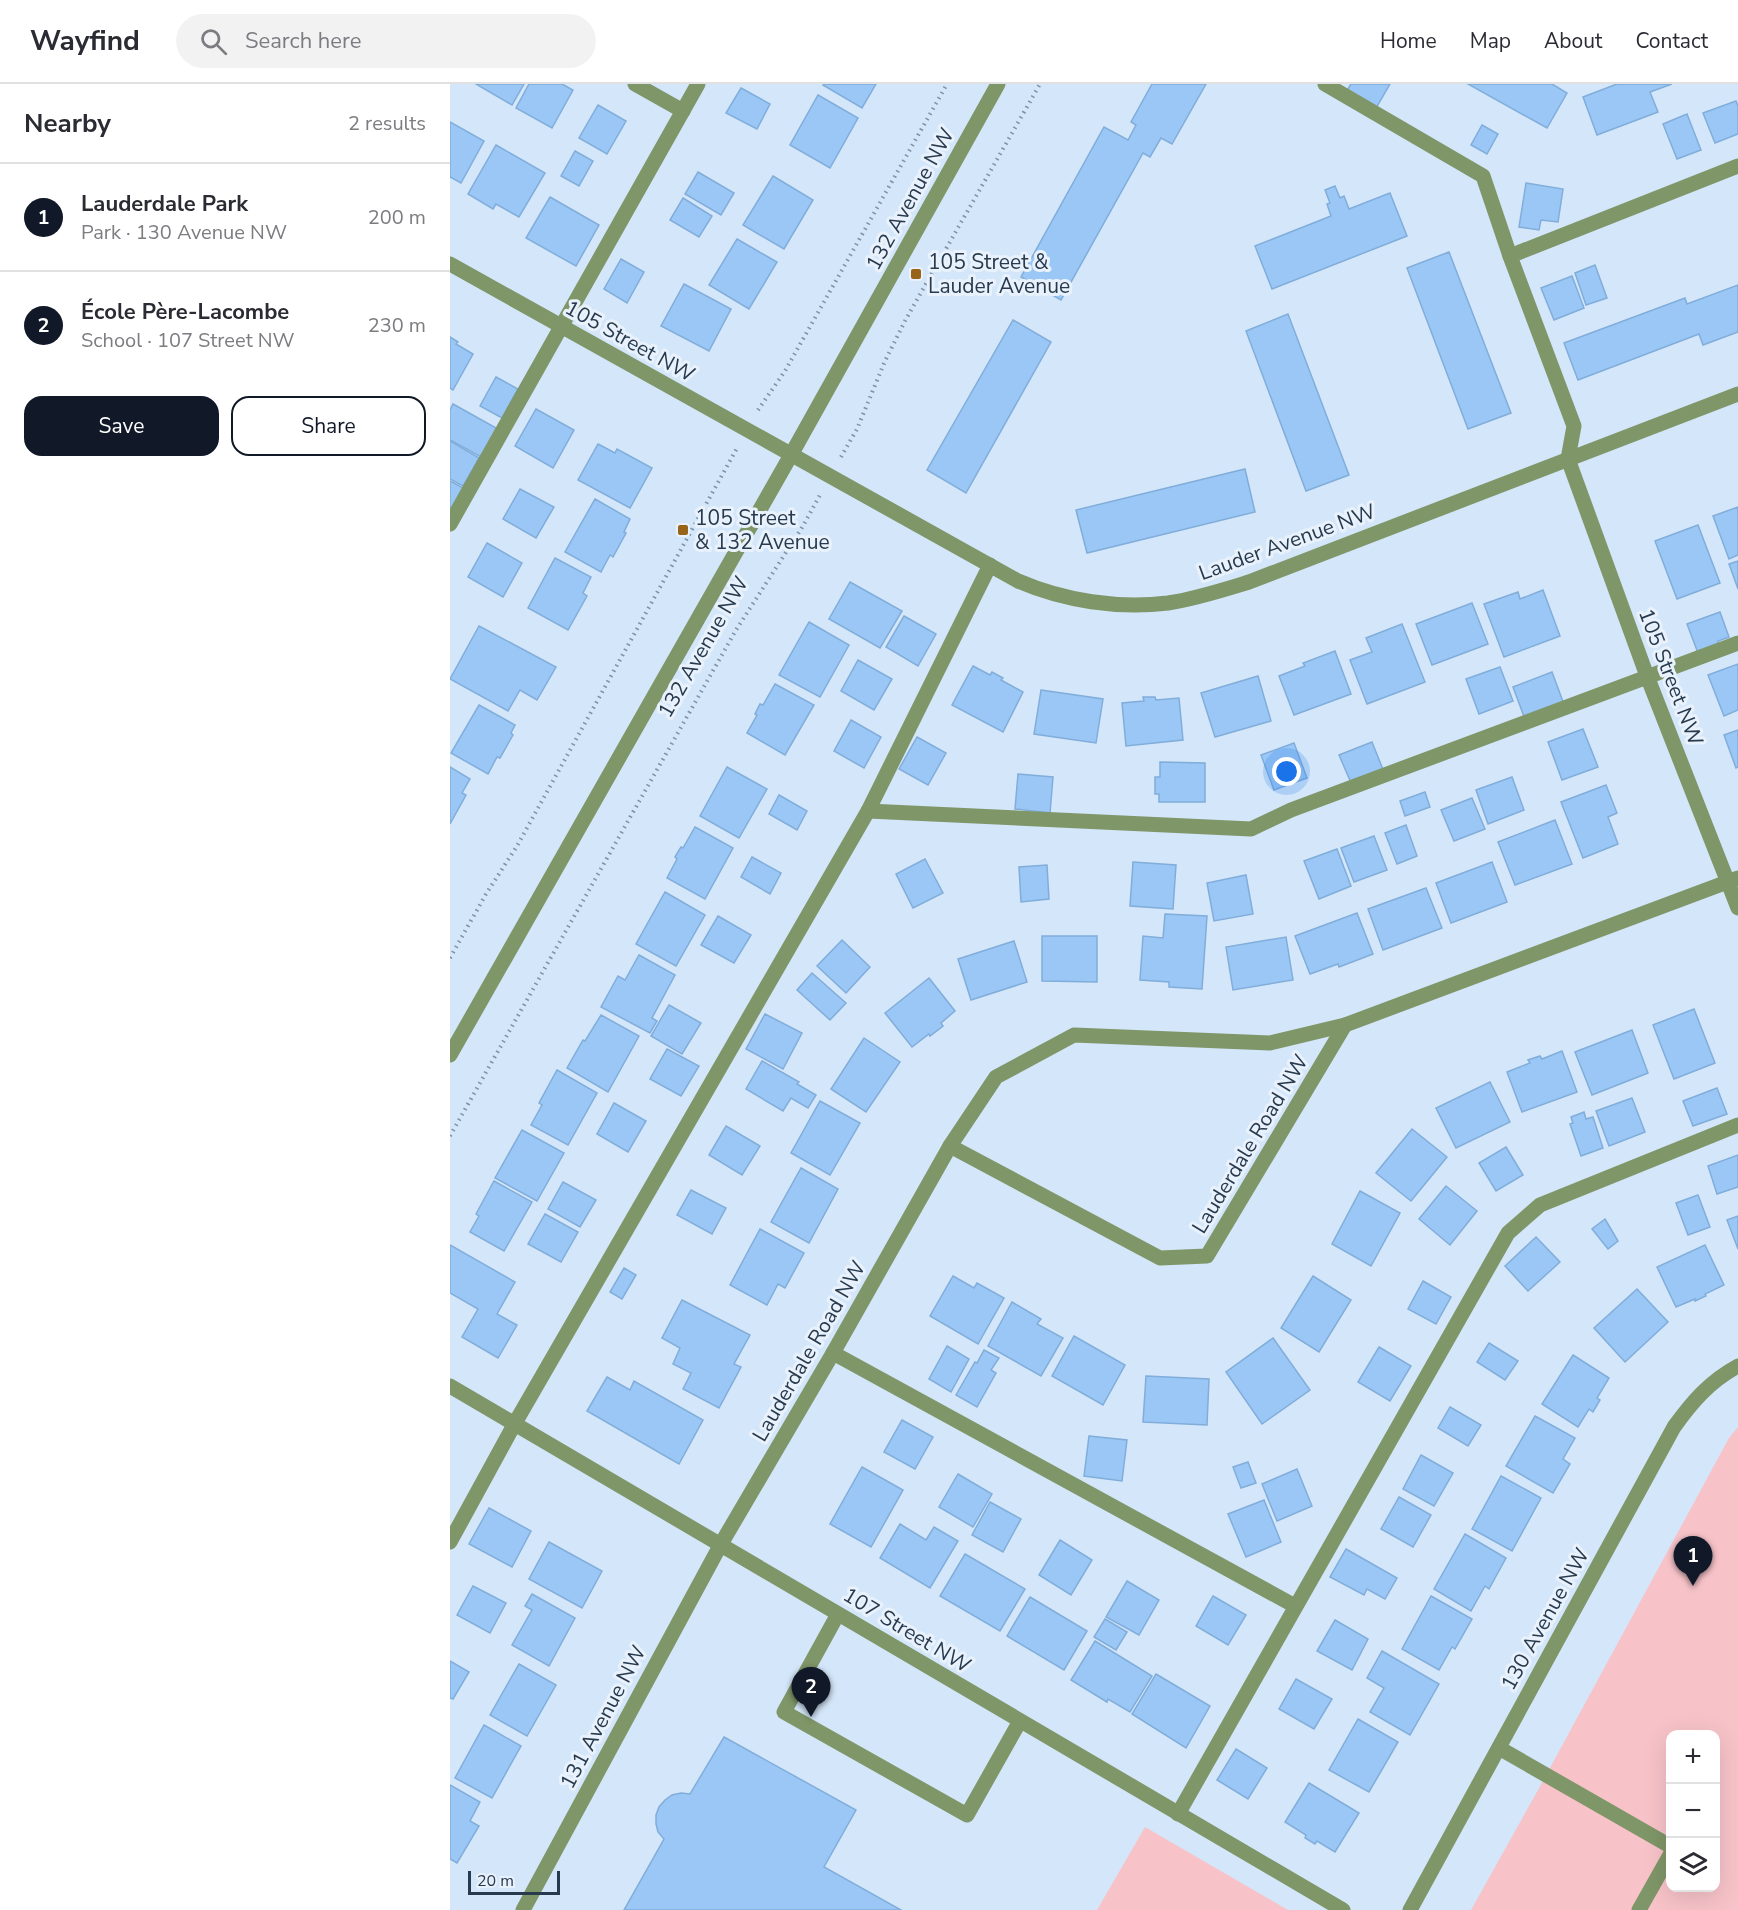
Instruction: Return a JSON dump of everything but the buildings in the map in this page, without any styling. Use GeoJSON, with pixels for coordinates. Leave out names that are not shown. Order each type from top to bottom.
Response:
{"type":"FeatureCollection","features":[{"type":"Feature","properties":{"kind":"street"},"geometry":{"type":"LineString","coordinates":[[635,84],[683,111]]}},
{"type":"Feature","properties":{"kind":"street"},"geometry":{"type":"LineString","coordinates":[[450,524],[698,84]]}},
{"type":"Feature","properties":{"kind":"street","name":"132 Avenue NW"},"geometry":{"type":"LineString","coordinates":[[450,1055],[998,84]]}},
{"type":"Feature","properties":{"kind":"street"},"geometry":{"type":"LineString","coordinates":[[1325,84],[1483,176],[1510,256],[1574,426],[1568,459]]}},
{"type":"Feature","properties":{"kind":"street"},"geometry":{"type":"LineString","coordinates":[[1510,256],[1738,166]]}},
{"type":"Feature","properties":{"kind":"street","name":"105 Street NW"},"geometry":{"type":"LineString","coordinates":[[450,264],[791,454]]}},
{"type":"Feature","properties":{"kind":"street","name":"Lauder Avenue NW"},"geometry":{"type":"LineString","coordinates":[[791,454],[1018,581],[1060,596],[1126,604],[1168,603],[1249,582],[1738,394]]}},
{"type":"Feature","properties":{"kind":"street","name":"105 Street NW"},"geometry":{"type":"LineString","coordinates":[[1568,459],[1647,676],[1733,880],[1738,908]]}},
{"type":"Feature","properties":{"kind":"street"},"geometry":{"type":"LineString","coordinates":[[450,1542],[515,1423],[868,811],[990,565]]}},
{"type":"Feature","properties":{"kind":"street"},"geometry":{"type":"LineString","coordinates":[[868,811],[1251,829],[1291,810],[1738,643]]}},
{"type":"Feature","properties":{"kind":"street","name":"Lauderdale Road NW"},"geometry":{"type":"LineString","coordinates":[[721,1544],[833,1353],[950,1146],[996,1077],[1074,1035],[1269,1042],[1345,1025],[1733,880]]}},
{"type":"Feature","properties":{"kind":"street","name":"Lauderdale Road NW"},"geometry":{"type":"LineString","coordinates":[[950,1146],[1160,1258],[1207,1256],[1345,1025]]}},
{"type":"Feature","properties":{"kind":"street"},"geometry":{"type":"LineString","coordinates":[[1178,1814],[1508,1233],[1540,1205],[1738,1125]]}},
{"type":"Feature","properties":{"kind":"street"},"geometry":{"type":"LineString","coordinates":[[833,1353],[1295,1606]]}},
{"type":"Feature","properties":{"kind":"street","name":"130 Avenue NW"},"geometry":{"type":"LineString","coordinates":[[1410,1910],[1674,1427],[1691,1403],[1708,1386],[1738,1366]]}},
{"type":"Feature","properties":{"kind":"street","name":"107 Street NW"},"geometry":{"type":"LineString","coordinates":[[450,1386],[1343,1910]]}},
{"type":"Feature","properties":{"kind":"street","name":"131 Avenue NW"},"geometry":{"type":"LineString","coordinates":[[523,1910],[721,1544]]}},
{"type":"Feature","properties":{"kind":"street"},"geometry":{"type":"LineString","coordinates":[[838,1614],[784,1712],[967,1815],[1020,1720]]}},
{"type":"Feature","properties":{"kind":"street"},"geometry":{"type":"LineString","coordinates":[[1499,1748],[1666,1843]]}},
{"type":"Feature","properties":{"kind":"street"},"geometry":{"type":"LineString","coordinates":[[1639,1910],[1666,1864]]}},
{"type":"Feature","properties":{"kind":"path","name":"132 Avenue NW"},"geometry":{"type":"LineString","coordinates":[[450,958],[486,894],[517,846],[766,396],[795,354],[947,84]]}},
{"type":"Feature","properties":{"kind":"path","name":"132 Avenue NW"},"geometry":{"type":"LineString","coordinates":[[450,1136],[736,630],[803,526],[857,429],[885,361],[906,319],[1040,84]]}},
{"type":"Feature","properties":{"kind":"shaded area"},"geometry":{"type":"Polygon","coordinates":[[[1738,1427],[1738,1910],[1471,1910],[1729,1438],[1738,1427]]]}},
{"type":"Feature","properties":{"kind":"shaded area"},"geometry":{"type":"Polygon","coordinates":[[[1145,1827],[1288,1910],[1097,1910],[1145,1827]]]}},
{"type":"Feature","properties":{"kind":"place","name":"105 Street & Lauder Avenue"},"geometry":{"type":"Point","coordinates":[916,274]}},
{"type":"Feature","properties":{"kind":"place","name":"105 Street & 132 Avenue"},"geometry":{"type":"Point","coordinates":[683,530]}},
{"type":"Feature","properties":{"kind":"place","name":"Lauderdale Park"},"geometry":{"type":"Point","coordinates":[1693,1586]}},
{"type":"Feature","properties":{"kind":"place","name":"École Père-Lacombe"},"geometry":{"type":"Point","coordinates":[811,1717]}}]}
